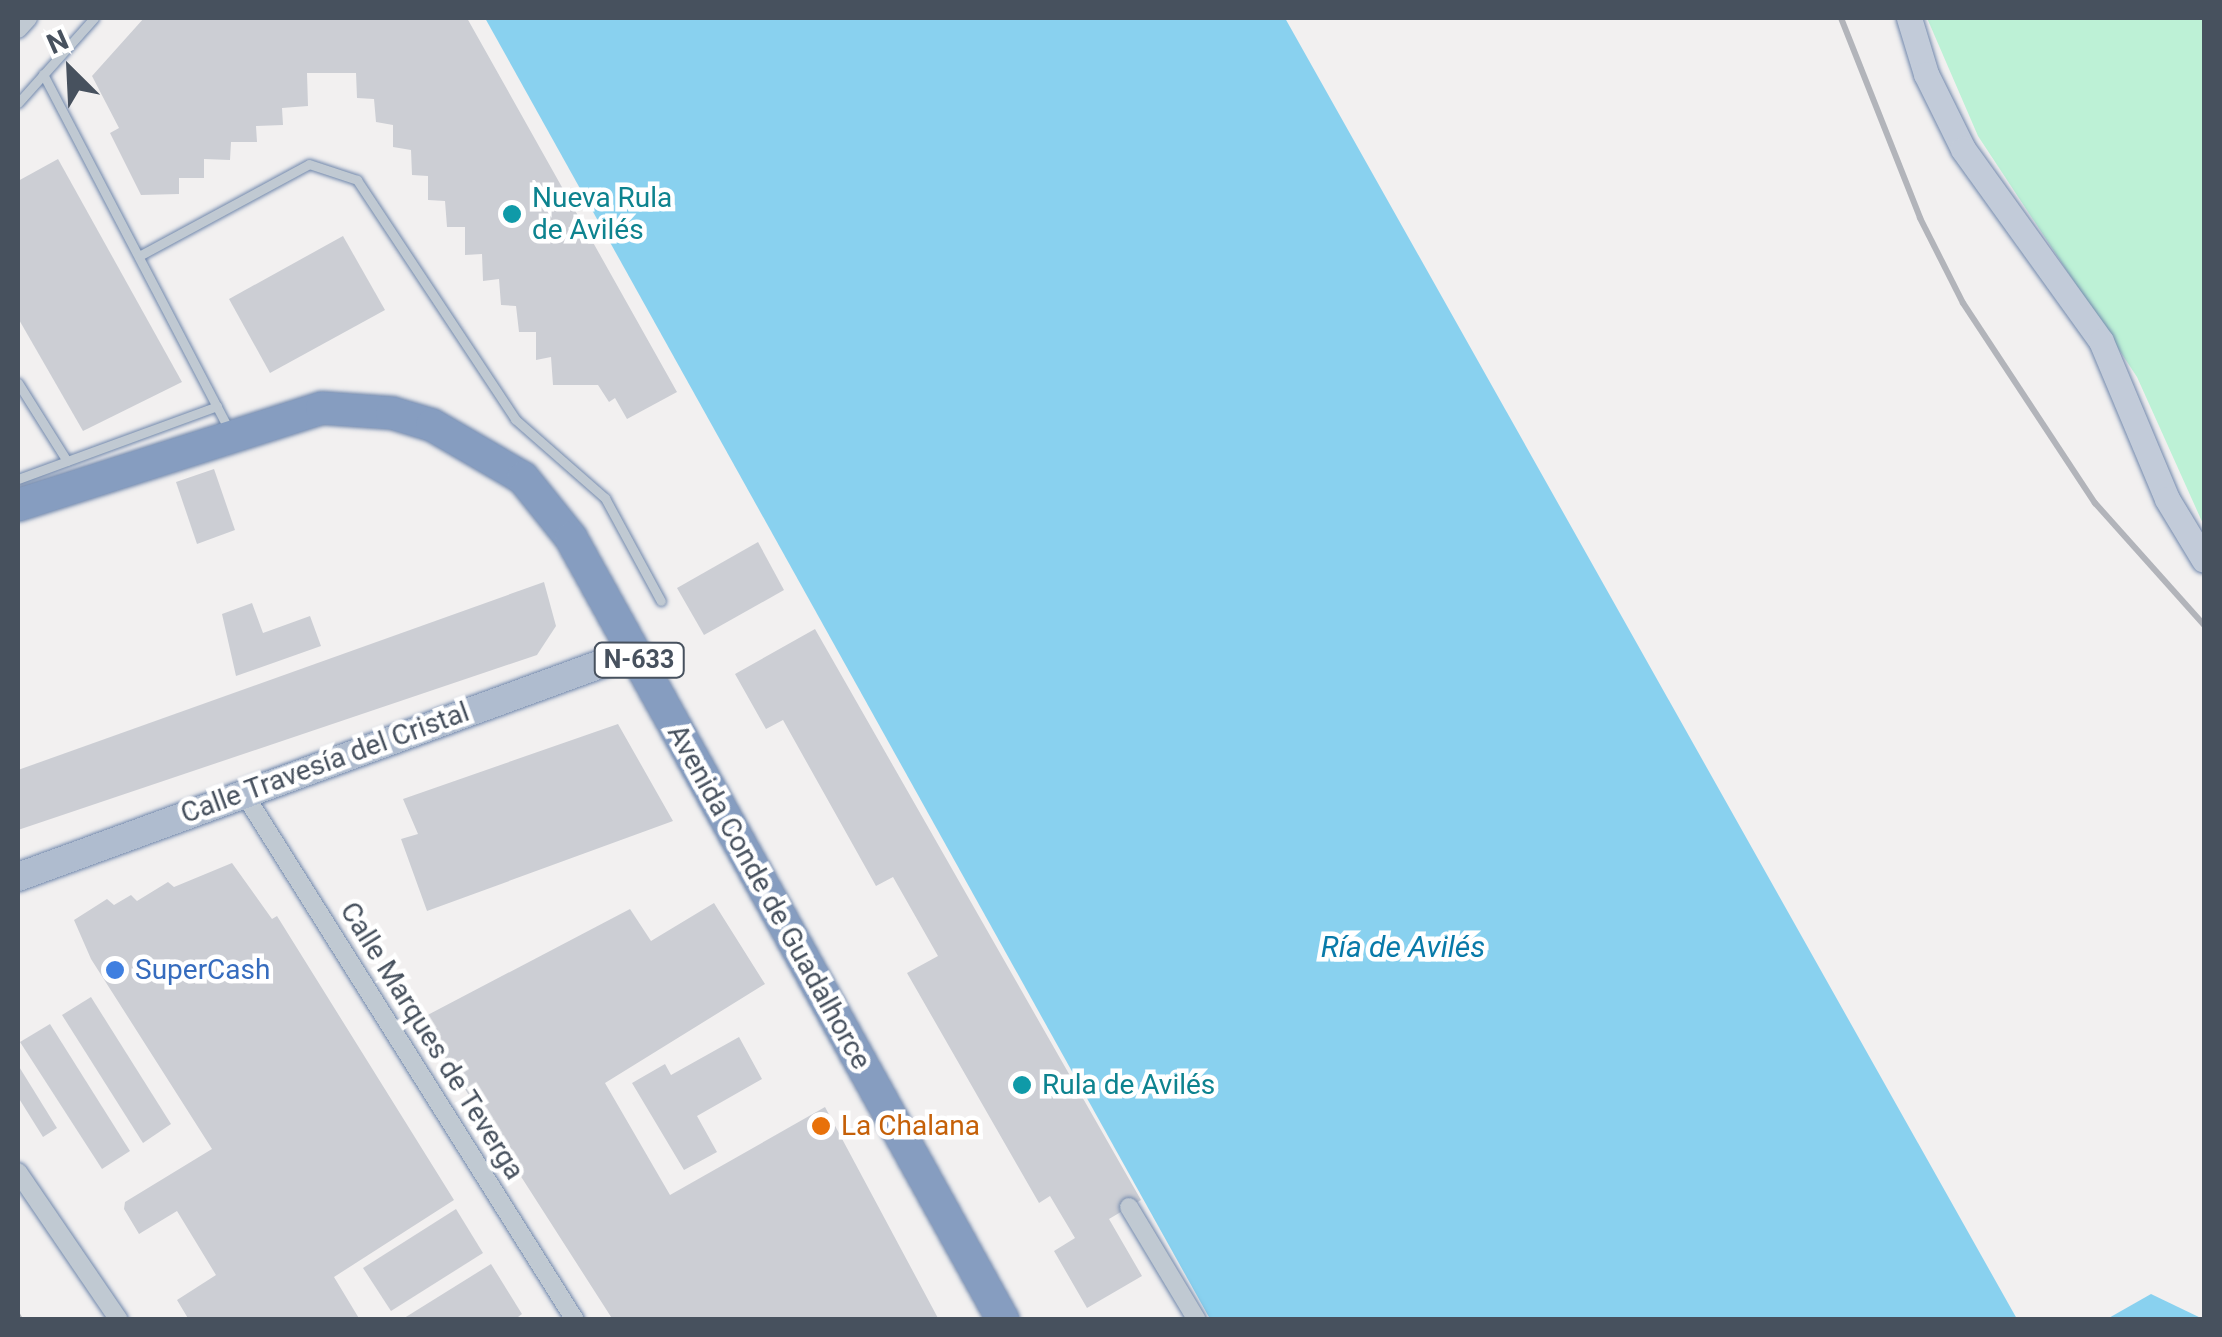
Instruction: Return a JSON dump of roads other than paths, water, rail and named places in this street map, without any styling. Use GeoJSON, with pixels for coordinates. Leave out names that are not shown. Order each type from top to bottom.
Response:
{"type":"FeatureCollection","features":[{"type":"Feature","properties":{"kind":"highway","name":"Avenida Conde de Guadalhorce"},"geometry":{"type":"LineString","coordinates":[[18,505],[224,421],[322,408],[392,413],[474,446],[523,478],[571,538],[994,1317]]}},
{"type":"Feature","properties":{"kind":"main road","name":"Calle Travesía del Cristal"},"geometry":{"type":"LineString","coordinates":[[18,877],[634,652]]}},
{"type":"Feature","properties":{"kind":"street"},"geometry":{"type":"LineString","coordinates":[[18,29],[28,18]]}},
{"type":"Feature","properties":{"kind":"street"},"geometry":{"type":"LineString","coordinates":[[1909,18],[1926,74],[1963,149],[2101,341],[2167,498],[2204,560]]}},
{"type":"Feature","properties":{"kind":"street","name":"Calle Marques de Teverga"},"geometry":{"type":"LineString","coordinates":[[243,792],[575,1320]]}},
{"type":"Feature","properties":{"kind":"street"},"geometry":{"type":"LineString","coordinates":[[18,1172],[118,1320]]}},
{"type":"Feature","properties":{"kind":"street"},"geometry":{"type":"LineString","coordinates":[[1128,1208],[1197,1320]]}},
{"type":"Feature","properties":{"kind":"lane"},"geometry":{"type":"LineString","coordinates":[[18,103],[94,18]]}},
{"type":"Feature","properties":{"kind":"lane"},"geometry":{"type":"LineString","coordinates":[[44,74],[224,421]]}},
{"type":"Feature","properties":{"kind":"lane"},"geometry":{"type":"LineString","coordinates":[[139,256],[309,164],[357,180],[514,419],[605,498],[661,601]]}},
{"type":"Feature","properties":{"kind":"lane"},"geometry":{"type":"LineString","coordinates":[[18,384],[67,461]]}},
{"type":"Feature","properties":{"kind":"lane","name":"Avenida Conde de Guadalhorce"},"geometry":{"type":"LineString","coordinates":[[18,479],[67,461],[224,421]]}},
{"type":"Feature","properties":{"kind":"water","name":"Ría de Avilés"},"geometry":{"type":"Polygon","coordinates":[[[485,18],[1285,18],[2017,1319],[1210,1319],[485,18]]]}},
{"type":"Feature","properties":{"kind":"water"},"geometry":{"type":"Polygon","coordinates":[[[2151,1294],[2203,1319],[2107,1319],[2151,1294]]]}},
{"type":"Feature","properties":{"kind":"railway"},"geometry":{"type":"LineString","coordinates":[[1841,18],[1920,218],[1963,303],[2095,503],[2204,625]]}},
{"type":"Feature","properties":{"kind":"railway"},"geometry":{"type":"LineString","coordinates":[[18,1316],[20,1320]]}},
{"type":"Feature","properties":{"kind":"place","name":"Nueva Rula de Avilés"},"geometry":{"type":"Point","coordinates":[512,214]}},
{"type":"Feature","properties":{"kind":"place","name":"SuperCash"},"geometry":{"type":"Point","coordinates":[115,970]}},
{"type":"Feature","properties":{"kind":"place","name":"Rula de Avilés"},"geometry":{"type":"Point","coordinates":[1022,1085]}},
{"type":"Feature","properties":{"kind":"place","name":"La Chalana"},"geometry":{"type":"Point","coordinates":[821,1126]}}]}
